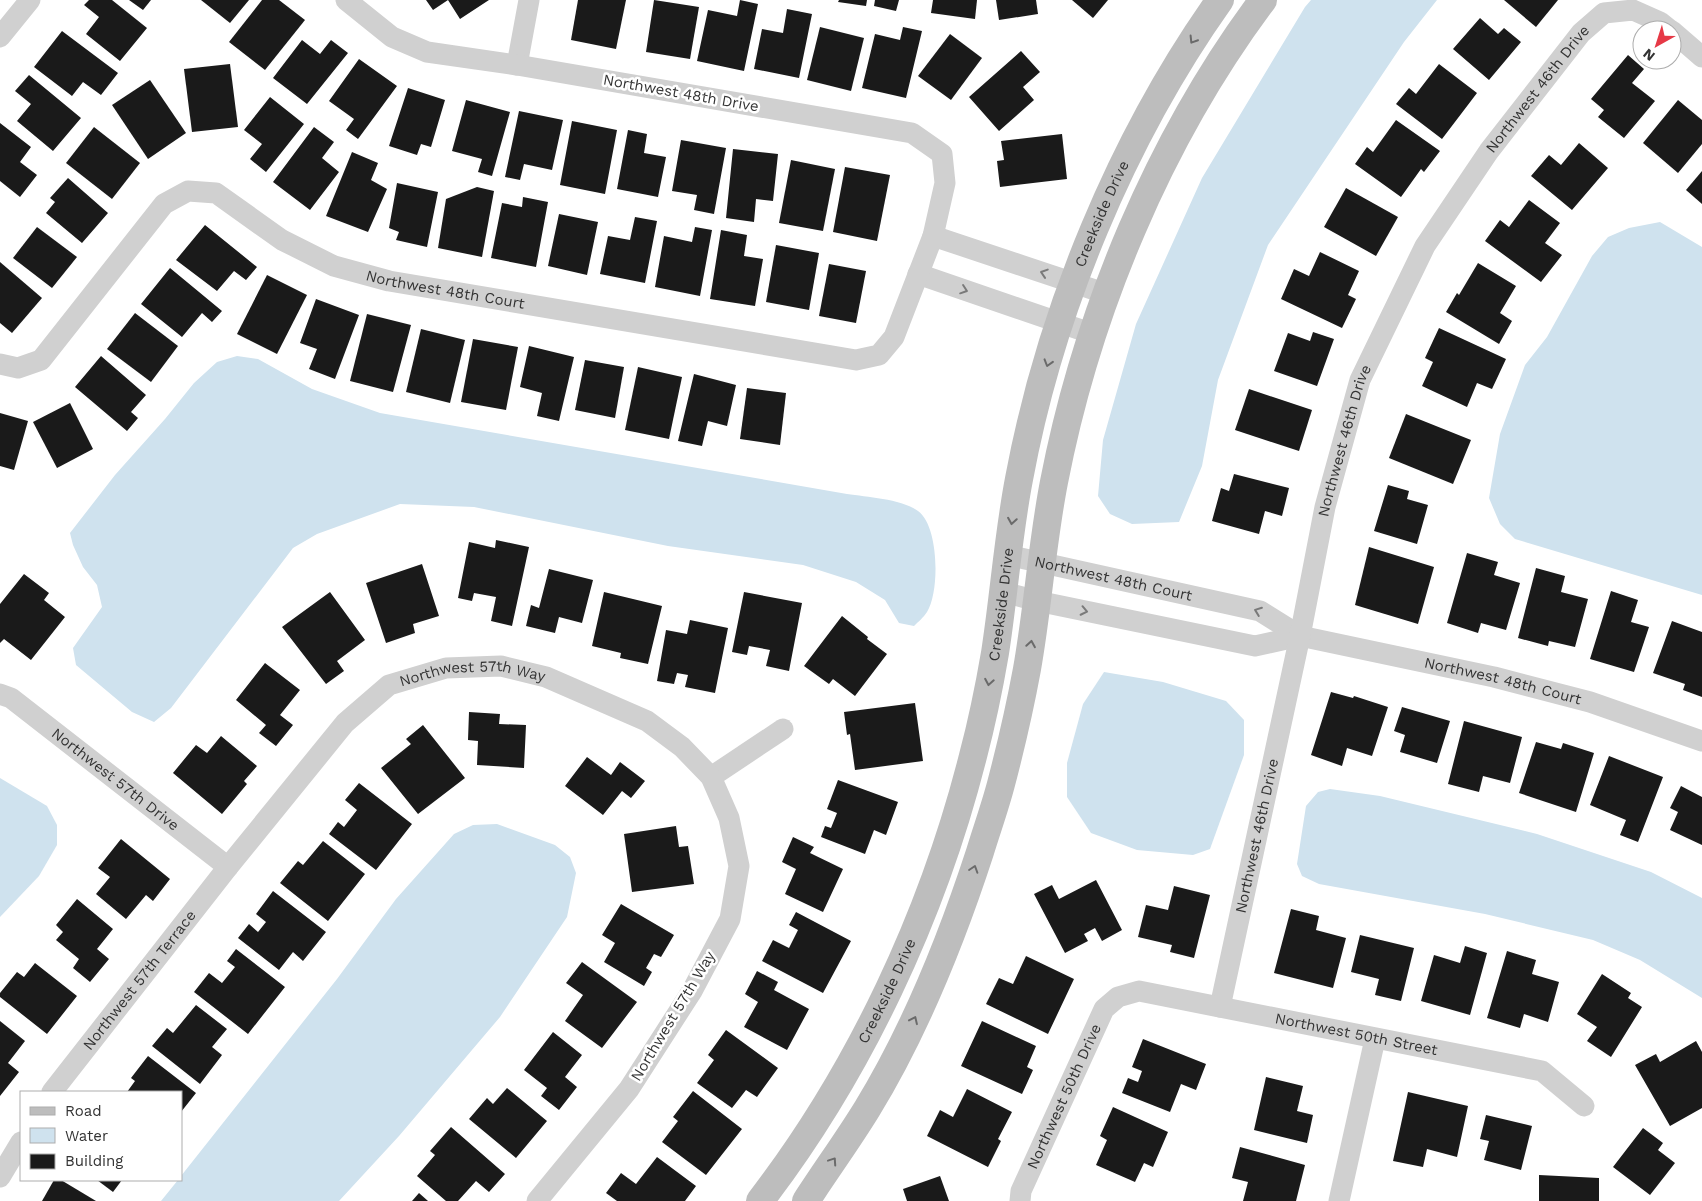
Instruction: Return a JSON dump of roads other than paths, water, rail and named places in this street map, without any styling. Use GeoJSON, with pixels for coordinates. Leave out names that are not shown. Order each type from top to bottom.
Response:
{"type":"FeatureCollection","features":[{"type":"Feature","properties":{"kind":"street"},"geometry":{"type":"LineString","coordinates":[[0,37],[30,0]]}},
{"type":"Feature","properties":{"kind":"street","name":"Northwest 48th Drive"},"geometry":{"type":"LineString","coordinates":[[346,0],[392,37],[427,52],[517,65],[912,133],[942,154],[946,183],[933,236],[918,274]]}},
{"type":"Feature","properties":{"kind":"street"},"geometry":{"type":"LineString","coordinates":[[517,65],[529,0]]}},
{"type":"Feature","properties":{"kind":"street","name":"Creekside Drive"},"geometry":{"type":"LineString","coordinates":[[770,1197],[870,1028],[901,964],[934,883],[972,760],[985,705],[995,654],[1018,481],[1030,425],[1060,322],[1100,216],[1141,129],[1165,86],[1220,0]]}},
{"type":"Feature","properties":{"kind":"street"},"geometry":{"type":"LineString","coordinates":[[806,1201],[868,1107],[902,1048],[959,917],[1000,787],[1027,672],[1056,474],[1070,412],[1093,334],[1127,243],[1183,124],[1263,0]]}},
{"type":"Feature","properties":{"kind":"street","name":"Northwest 46th Drive"},"geometry":{"type":"LineString","coordinates":[[1220,1007],[1300,636],[1325,507],[1360,380],[1425,246],[1489,151],[1581,33],[1604,12],[1633,10],[1656,20]]}},
{"type":"Feature","properties":{"kind":"street","name":"Northwest 46th Drive"},"geometry":{"type":"LineString","coordinates":[[1682,40],[1702,57]]}},
{"type":"Feature","properties":{"kind":"street","name":"Northwest 48th Court"},"geometry":{"type":"LineString","coordinates":[[9,366],[41,360],[164,204],[188,191],[216,194],[282,240],[334,266],[389,280],[856,360],[879,355],[894,337],[918,274]]}},
{"type":"Feature","properties":{"kind":"street"},"geometry":{"type":"LineString","coordinates":[[933,236],[1107,294]]}},
{"type":"Feature","properties":{"kind":"street"},"geometry":{"type":"LineString","coordinates":[[918,274],[1093,334]]}},
{"type":"Feature","properties":{"kind":"street","name":"Northwest 48th Court"},"geometry":{"type":"LineString","coordinates":[[1007,555],[1260,611],[1300,636],[1523,684],[1590,702],[1702,741]]}},
{"type":"Feature","properties":{"kind":"street","name":"Northwest 48th Court"},"geometry":{"type":"LineString","coordinates":[[1003,592],[1037,601],[1255,646],[1300,636]]}},
{"type":"Feature","properties":{"kind":"street","name":"Northwest 57th Way"},"geometry":{"type":"LineString","coordinates":[[228,867],[345,723],[388,685],[446,668],[501,666],[546,676],[646,721],[682,747],[711,777],[729,818],[739,866],[730,919],[692,991],[629,1089],[537,1201]]}},
{"type":"Feature","properties":{"kind":"street","name":"Northwest 57th Drive"},"geometry":{"type":"LineString","coordinates":[[0,694],[11,698],[228,867]]}},
{"type":"Feature","properties":{"kind":"street"},"geometry":{"type":"LineString","coordinates":[[711,777],[784,730]]}},
{"type":"Feature","properties":{"kind":"street","name":"Northwest 57th Terrace"},"geometry":{"type":"LineString","coordinates":[[53,1091],[228,867]]}},
{"type":"Feature","properties":{"kind":"street","name":"Northwest 50th Street"},"geometry":{"type":"LineString","coordinates":[[1118,997],[1139,991],[1542,1071],[1584,1106]]}},
{"type":"Feature","properties":{"kind":"street","name":"Northwest 50th Drive"},"geometry":{"type":"LineString","coordinates":[[1020,1201],[1021,1191],[1104,1009],[1118,997]]}},
{"type":"Feature","properties":{"kind":"street"},"geometry":{"type":"LineString","coordinates":[[1339,1201],[1375,1039]]}},
{"type":"Feature","properties":{"kind":"street"},"geometry":{"type":"LineString","coordinates":[[0,1177],[20,1144]]}},
{"type":"Feature","properties":{"kind":"water"},"geometry":{"type":"Polygon","coordinates":[[[1311,0],[1437,0],[1404,42],[1268,245],[1218,380],[1202,466],[1179,522],[1132,524],[1110,514],[1098,496],[1103,440],[1136,324],[1202,178],[1311,0]]]}},
{"type":"Feature","properties":{"kind":"water"},"geometry":{"type":"Polygon","coordinates":[[[1660,222],[1702,247],[1702,595],[1515,539],[1500,524],[1489,498],[1500,434],[1525,365],[1547,337],[1592,256],[1608,237],[1629,228],[1660,222]]]}},
{"type":"Feature","properties":{"kind":"water"},"geometry":{"type":"Polygon","coordinates":[[[237,356],[258,359],[312,389],[380,413],[884,499],[903,504],[918,511],[925,519],[934,544],[935,575],[931,602],[926,614],[914,626],[899,623],[885,600],[856,582],[803,565],[668,546],[474,507],[400,504],[317,534],[293,548],[171,708],[154,722],[132,712],[76,665],[73,648],[102,607],[97,585],[83,567],[70,533],[115,475],[194,383],[217,362],[237,356]]]}},
{"type":"Feature","properties":{"kind":"water"},"geometry":{"type":"Polygon","coordinates":[[[1104,672],[1163,682],[1226,701],[1244,720],[1244,755],[1210,849],[1193,855],[1137,850],[1091,833],[1067,797],[1067,763],[1083,704],[1104,672]]]}},
{"type":"Feature","properties":{"kind":"water"},"geometry":{"type":"Polygon","coordinates":[[[0,778],[47,806],[57,825],[57,845],[39,876],[0,917],[0,778]]]}},
{"type":"Feature","properties":{"kind":"water"},"geometry":{"type":"Polygon","coordinates":[[[1330,789],[1380,796],[1537,834],[1651,872],[1702,898],[1702,998],[1640,960],[1593,940],[1485,914],[1319,884],[1302,876],[1297,864],[1306,806],[1318,792],[1330,789]]]}},
{"type":"Feature","properties":{"kind":"water"},"geometry":{"type":"Polygon","coordinates":[[[497,824],[555,845],[570,857],[576,873],[567,917],[500,1017],[399,1136],[339,1201],[161,1201],[177,1181],[182,1181],[182,1175],[337,979],[396,899],[454,834],[473,825],[497,824]]]}}]}
